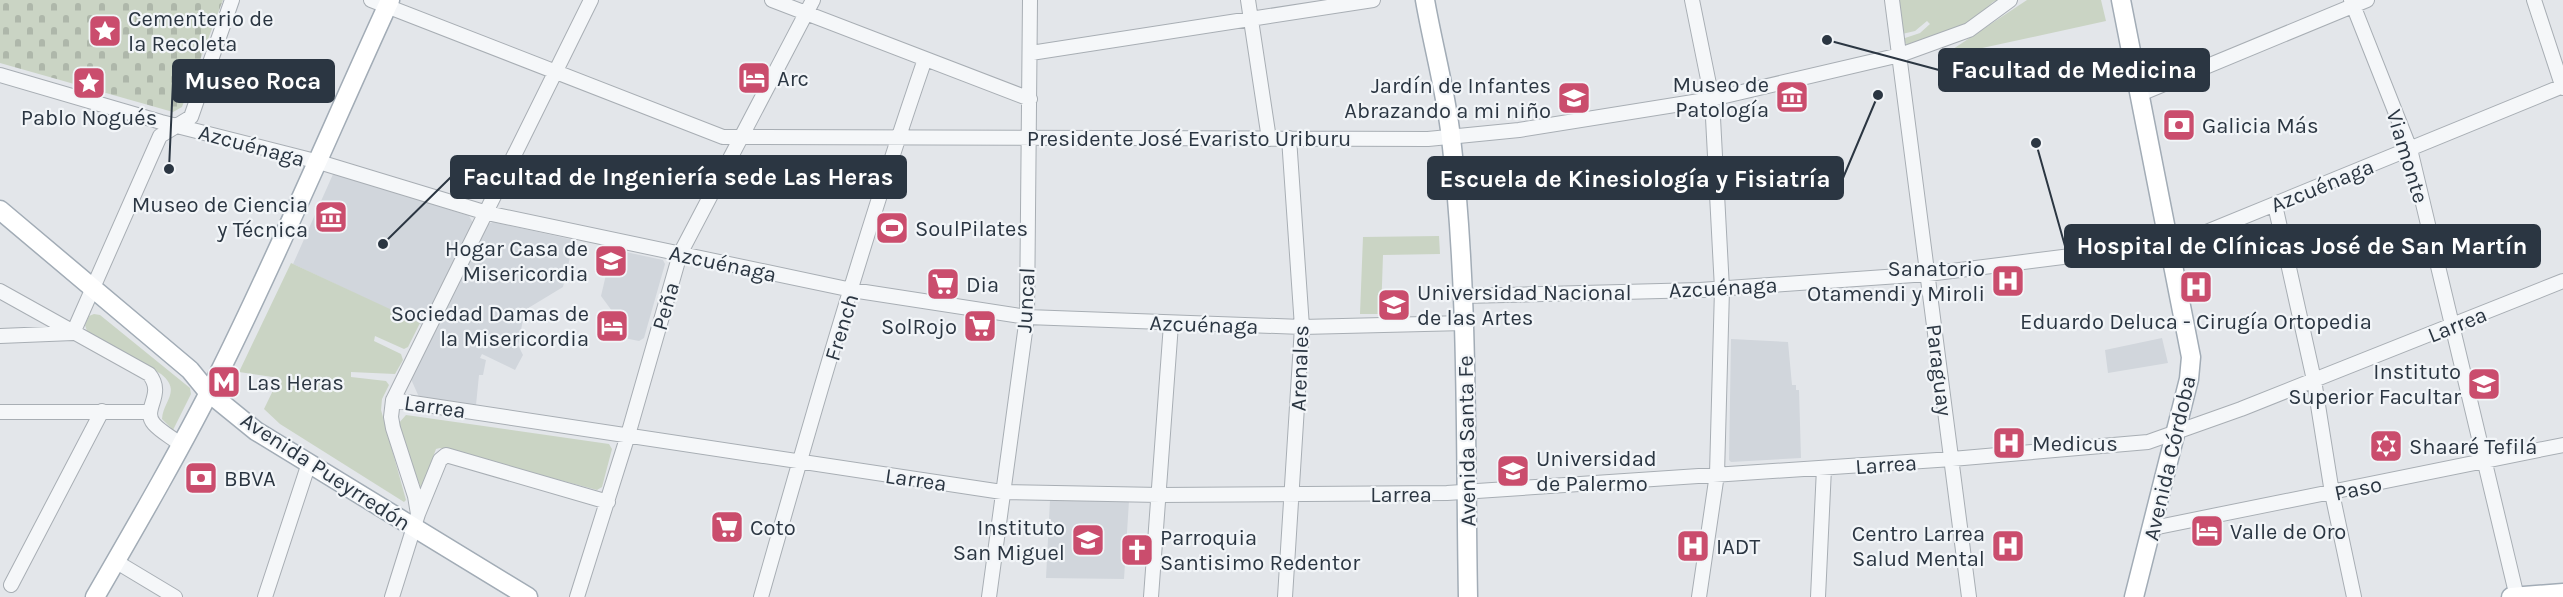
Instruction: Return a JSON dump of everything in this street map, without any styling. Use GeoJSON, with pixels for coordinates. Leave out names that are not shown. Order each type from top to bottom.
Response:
{"type":"FeatureCollection","features":[{"type":"Feature","properties":{"kind":"main road","name":"Avenida Santa Fe"},"geometry":{"type":"LineString","coordinates":[[1425,0],[1451,138],[1465,323],[1468,597]]}},
{"type":"Feature","properties":{"kind":"main road","name":"Avenida Córdoba"},"geometry":{"type":"LineString","coordinates":[[2121,0],[2191,357],[2176,433],[2134,597]]}},
{"type":"Feature","properties":{"kind":"main road"},"geometry":{"type":"LineString","coordinates":[[95,597],[181,445],[273,262],[319,162],[383,2]]}},
{"type":"Feature","properties":{"kind":"main road","name":"Avenida Pueyrredón"},"geometry":{"type":"LineString","coordinates":[[0,210],[190,370],[208,392],[256,431],[309,463],[416,521],[528,597]]}},
{"type":"Feature","properties":{"kind":"main road"},"geometry":{"type":"LineString","coordinates":[[2511,597],[2563,593]]}},
{"type":"Feature","properties":{"kind":"street"},"geometry":{"type":"LineString","coordinates":[[73,333],[160,135],[191,117],[232,0]]}},
{"type":"Feature","properties":{"kind":"street"},"geometry":{"type":"LineString","coordinates":[[416,521],[415,496],[393,428],[391,417],[393,400],[591,0]]}},
{"type":"Feature","properties":{"kind":"street"},"geometry":{"type":"LineString","coordinates":[[772,0],[1030,99]]}},
{"type":"Feature","properties":{"kind":"street","name":"Peña"},"geometry":{"type":"LineString","coordinates":[[577,597],[608,502],[680,254],[813,0]]}},
{"type":"Feature","properties":{"kind":"street","name":"Juncal"},"geometry":{"type":"LineString","coordinates":[[989,597],[1026,316],[1030,0]]}},
{"type":"Feature","properties":{"kind":"street"},"geometry":{"type":"LineString","coordinates":[[1248,0],[1269,139]]}},
{"type":"Feature","properties":{"kind":"street"},"geometry":{"type":"LineString","coordinates":[[1031,53],[1252,21],[1373,0]]}},
{"type":"Feature","properties":{"kind":"street"},"geometry":{"type":"LineString","coordinates":[[1692,0],[1712,99],[1722,289],[1717,474],[1699,597]]}},
{"type":"Feature","properties":{"kind":"street","name":"Paraguay"},"geometry":{"type":"LineString","coordinates":[[1892,0],[1969,597]]}},
{"type":"Feature","properties":{"kind":"street","name":"Presidente José Evaristo Uriburu"},"geometry":{"type":"LineString","coordinates":[[383,2],[723,137],[1269,139],[1451,138],[1519,130],[1712,99],[1900,55],[1969,30],[2010,0]]}},
{"type":"Feature","properties":{"kind":"street"},"geometry":{"type":"LineString","coordinates":[[2140,94],[2352,3],[2367,0]]}},
{"type":"Feature","properties":{"kind":"street"},"geometry":{"type":"LineString","coordinates":[[2534,0],[2563,87]]}},
{"type":"Feature","properties":{"kind":"street","name":"Viamonte"},"geometry":{"type":"LineString","coordinates":[[2352,3],[2410,148],[2517,597]]}},
{"type":"Feature","properties":{"kind":"street","name":"French"},"geometry":{"type":"LineString","coordinates":[[761,597],[799,462],[898,137],[925,59]]}},
{"type":"Feature","properties":{"kind":"street","name":"Azcuénaga"},"geometry":{"type":"LineString","coordinates":[[0,75],[179,126],[319,162],[487,213],[852,290],[1026,316],[1171,324],[1302,327],[1465,323]]}},
{"type":"Feature","properties":{"kind":"street","name":"Azcuénaga"},"geometry":{"type":"LineString","coordinates":[[1463,296],[1722,289],[1928,274],[2182,242],[2563,87]]}},
{"type":"Feature","properties":{"kind":"street","name":"Arenales"},"geometry":{"type":"LineString","coordinates":[[1285,597],[1302,327],[1289,138]]}},
{"type":"Feature","properties":{"kind":"street"},"geometry":{"type":"LineString","coordinates":[[2275,205],[2314,380],[2332,493],[2354,597]]}},
{"type":"Feature","properties":{"kind":"street","name":"Larrea"},"geometry":{"type":"LineString","coordinates":[[393,400],[1002,492],[1293,495],[1466,492],[1952,459],[2148,442],[2314,380],[2563,281]]}},
{"type":"Feature","properties":{"kind":"street"},"geometry":{"type":"LineString","coordinates":[[0,291],[149,374],[156,388],[150,412],[154,423],[181,445]]}},
{"type":"Feature","properties":{"kind":"street"},"geometry":{"type":"LineString","coordinates":[[1151,597],[1171,324]]}},
{"type":"Feature","properties":{"kind":"street"},"geometry":{"type":"LineString","coordinates":[[0,336],[73,333]]}},
{"type":"Feature","properties":{"kind":"street"},"geometry":{"type":"LineString","coordinates":[[11,585],[102,411]]}},
{"type":"Feature","properties":{"kind":"street"},"geometry":{"type":"LineString","coordinates":[[0,412],[150,412]]}},
{"type":"Feature","properties":{"kind":"street","name":"Paso"},"geometry":{"type":"LineString","coordinates":[[2152,528],[2563,445]]}},
{"type":"Feature","properties":{"kind":"street"},"geometry":{"type":"LineString","coordinates":[[392,597],[416,521],[440,460],[446,455],[608,502]]}},
{"type":"Feature","properties":{"kind":"street"},"geometry":{"type":"LineString","coordinates":[[265,597],[309,463]]}},
{"type":"Feature","properties":{"kind":"street"},"geometry":{"type":"LineString","coordinates":[[1818,597],[1824,468]]}},
{"type":"Feature","properties":{"kind":"street"},"geometry":{"type":"LineString","coordinates":[[115,561],[174,597]]}},
{"type":"Feature","properties":{"kind":"shaded area"},"geometry":{"type":"Polygon","coordinates":[[[334,172],[469,216],[473,223],[424,326],[293,264],[334,172]]]}},
{"type":"Feature","properties":{"kind":"shaded area"},"geometry":{"type":"Polygon","coordinates":[[[493,222],[574,240],[563,287],[525,310],[518,345],[523,355],[515,370],[482,354],[480,358],[486,360],[483,375],[479,375],[476,405],[419,397],[410,377],[486,225],[493,222]]]}},
{"type":"Feature","properties":{"kind":"shaded area"},"geometry":{"type":"Polygon","coordinates":[[[612,249],[663,260],[665,264],[644,338],[639,341],[624,338],[626,330],[601,296],[612,249]]]}},
{"type":"Feature","properties":{"kind":"shaded area"},"geometry":{"type":"Polygon","coordinates":[[[2162,338],[2168,363],[2108,373],[2105,350],[2162,338]]]}},
{"type":"Feature","properties":{"kind":"shaded area"},"geometry":{"type":"Polygon","coordinates":[[[1731,339],[1788,342],[1792,385],[1796,385],[1796,390],[1799,390],[1801,458],[1731,462],[1729,460],[1731,339]]]}},
{"type":"Feature","properties":{"kind":"shaded area","name":"Instituto San Miguel"},"geometry":{"type":"Polygon","coordinates":[[[1050,500],[1129,501],[1124,579],[1046,578],[1050,500]]]}},
{"type":"Feature","properties":{"kind":"green space","name":"Cementerio de la Recoleta"},"geometry":{"type":"Polygon","coordinates":[[[0,0],[223,0],[182,107],[173,112],[0,63],[0,0]]]}},
{"type":"Feature","properties":{"kind":"green space"},"geometry":{"type":"Polygon","coordinates":[[[1897,0],[1998,0],[1971,22],[1908,46],[1902,39],[1920,33],[1930,24],[1927,21],[1915,31],[1902,34],[1897,0]]]}},
{"type":"Feature","properties":{"kind":"green space"},"geometry":{"type":"Polygon","coordinates":[[[2027,0],[2101,0],[2106,21],[1950,55],[1950,51],[2027,0]]]}},
{"type":"Feature","properties":{"kind":"green space"},"geometry":{"type":"Polygon","coordinates":[[[1439,236],[1440,254],[1383,255],[1381,314],[1360,314],[1363,237],[1439,236]]]}},
{"type":"Feature","properties":{"kind":"green space"},"geometry":{"type":"Polygon","coordinates":[[[291,263],[420,323],[408,347],[404,349],[375,336],[374,341],[401,354],[403,360],[395,374],[351,372],[351,377],[386,381],[389,385],[382,399],[381,410],[406,500],[404,502],[280,424],[264,409],[279,378],[239,372],[291,263]]]}},
{"type":"Feature","properties":{"kind":"green space"},"geometry":{"type":"Polygon","coordinates":[[[100,315],[190,388],[191,394],[173,430],[162,419],[171,391],[167,380],[161,374],[87,331],[85,325],[89,316],[100,315]]]}},
{"type":"Feature","properties":{"kind":"green space"},"geometry":{"type":"Polygon","coordinates":[[[406,415],[609,444],[612,449],[602,487],[597,490],[440,448],[436,449],[423,485],[420,486],[398,424],[406,415]]]}},
{"type":"Feature","properties":{"kind":"place","name":"Cementerio de la Recoleta"},"geometry":{"type":"Point","coordinates":[105,31]}},
{"type":"Feature","properties":{"kind":"place","name":"Facultad de Medicina"},"geometry":{"type":"Point","coordinates":[1827,40]}},
{"type":"Feature","properties":{"kind":"place","name":"Arc"},"geometry":{"type":"Point","coordinates":[754,78]}},
{"type":"Feature","properties":{"kind":"place","name":"Pablo Nogués"},"geometry":{"type":"Point","coordinates":[89,83]}},
{"type":"Feature","properties":{"kind":"place","name":"Escuela de Kinesiología y Fisiatría"},"geometry":{"type":"Point","coordinates":[1878,95]}},
{"type":"Feature","properties":{"kind":"place","name":"Museo de Patología"},"geometry":{"type":"Point","coordinates":[1792,97]}},
{"type":"Feature","properties":{"kind":"place","name":"Jardín de Infantes Abrazando a mi niño"},"geometry":{"type":"Point","coordinates":[1574,98]}},
{"type":"Feature","properties":{"kind":"place","name":"Galicia Más"},"geometry":{"type":"Point","coordinates":[2179,125]}},
{"type":"Feature","properties":{"kind":"place","name":"Hospital de Clínicas José de San Martín"},"geometry":{"type":"Point","coordinates":[2036,143]}},
{"type":"Feature","properties":{"kind":"place","name":"Museo Roca"},"geometry":{"type":"Point","coordinates":[169,169]}},
{"type":"Feature","properties":{"kind":"place","name":"Museo de Ciencia y Técnica"},"geometry":{"type":"Point","coordinates":[331,217]}},
{"type":"Feature","properties":{"kind":"place","name":"SoulPilates"},"geometry":{"type":"Point","coordinates":[892,228]}},
{"type":"Feature","properties":{"kind":"place","name":"Facultad de Ingeniería sede Las Heras"},"geometry":{"type":"Point","coordinates":[383,244]}},
{"type":"Feature","properties":{"kind":"place","name":"Hogar Casa de Misericordia"},"geometry":{"type":"Point","coordinates":[611,261]}},
{"type":"Feature","properties":{"kind":"place","name":"Sanatorio Otamendi y Miroli"},"geometry":{"type":"Point","coordinates":[2008,281]}},
{"type":"Feature","properties":{"kind":"place","name":"Dia"},"geometry":{"type":"Point","coordinates":[943,284]}},
{"type":"Feature","properties":{"kind":"place","name":"Eduardo Deluca - Cirugía Ortopedia"},"geometry":{"type":"Point","coordinates":[2196,287]}},
{"type":"Feature","properties":{"kind":"place","name":"Universidad Nacional de las Artes"},"geometry":{"type":"Point","coordinates":[1394,305]}},
{"type":"Feature","properties":{"kind":"place","name":"Sociedad Damas de la Misericordia"},"geometry":{"type":"Point","coordinates":[612,326]}},
{"type":"Feature","properties":{"kind":"place","name":"SolRojo"},"geometry":{"type":"Point","coordinates":[980,326]}},
{"type":"Feature","properties":{"kind":"place","name":"Las Heras"},"geometry":{"type":"Point","coordinates":[224,382]}},
{"type":"Feature","properties":{"kind":"place","name":"Instituto Superior Facultar"},"geometry":{"type":"Point","coordinates":[2484,384]}},
{"type":"Feature","properties":{"kind":"place","name":"Medicus"},"geometry":{"type":"Point","coordinates":[2009,443]}},
{"type":"Feature","properties":{"kind":"place","name":"Shaaré Tefilá"},"geometry":{"type":"Point","coordinates":[2386,446]}},
{"type":"Feature","properties":{"kind":"place","name":"Universidad de Palermo"},"geometry":{"type":"Point","coordinates":[1513,471]}},
{"type":"Feature","properties":{"kind":"place","name":"BBVA"},"geometry":{"type":"Point","coordinates":[201,478]}},
{"type":"Feature","properties":{"kind":"place","name":"Coto"},"geometry":{"type":"Point","coordinates":[727,527]}},
{"type":"Feature","properties":{"kind":"place","name":"Valle de Oro"},"geometry":{"type":"Point","coordinates":[2207,531]}},
{"type":"Feature","properties":{"kind":"place","name":"Instituto San Miguel"},"geometry":{"type":"Point","coordinates":[1088,540]}},
{"type":"Feature","properties":{"kind":"place","name":"IADT"},"geometry":{"type":"Point","coordinates":[1693,546]}},
{"type":"Feature","properties":{"kind":"place","name":"Centro Larrea Salud Mental"},"geometry":{"type":"Point","coordinates":[2008,546]}},
{"type":"Feature","properties":{"kind":"place","name":"Parroquia Santisimo Redentor"},"geometry":{"type":"Point","coordinates":[1137,550]}}]}
